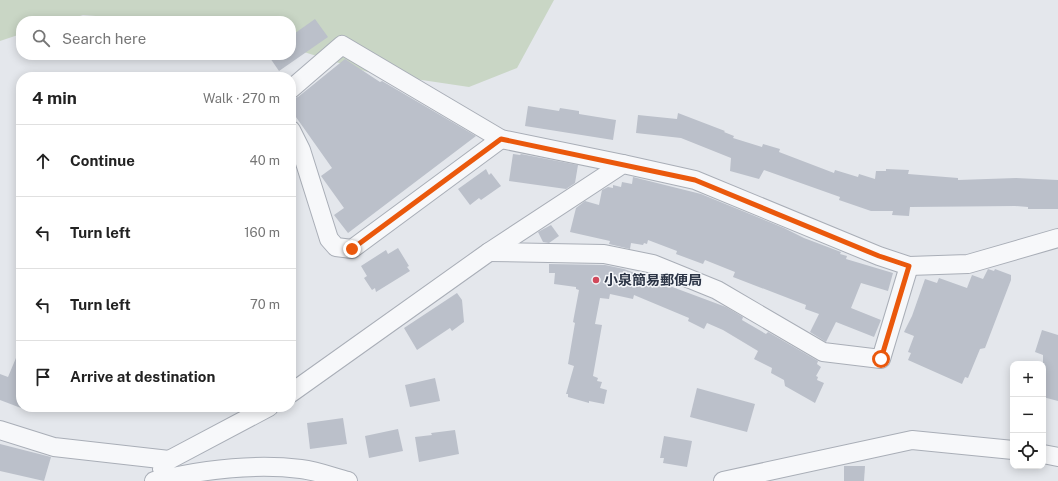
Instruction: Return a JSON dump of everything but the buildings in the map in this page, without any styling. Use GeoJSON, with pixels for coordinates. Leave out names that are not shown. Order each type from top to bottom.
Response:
{"type":"FeatureCollection","features":[{"type":"Feature","properties":{"kind":"street"},"geometry":{"type":"LineString","coordinates":[[296,85],[342,46],[501,139],[695,180],[879,256],[909,266],[968,264],[1058,238]]}},
{"type":"Feature","properties":{"kind":"street"},"geometry":{"type":"LineString","coordinates":[[296,139],[302,150],[329,239],[336,247],[352,249],[501,139]]}},
{"type":"Feature","properties":{"kind":"street"},"geometry":{"type":"LineString","coordinates":[[296,389],[488,252],[623,164]]}},
{"type":"Feature","properties":{"kind":"street"},"geometry":{"type":"LineString","coordinates":[[488,252],[604,254],[653,264],[717,290],[823,352],[881,359],[909,266]]}},
{"type":"Feature","properties":{"kind":"street"},"geometry":{"type":"LineString","coordinates":[[154,481],[169,460],[260,412]]}},
{"type":"Feature","properties":{"kind":"street"},"geometry":{"type":"LineString","coordinates":[[0,430],[54,447],[169,460]]}},
{"type":"Feature","properties":{"kind":"street"},"geometry":{"type":"LineString","coordinates":[[723,481],[912,440],[1010,450]]}},
{"type":"Feature","properties":{"kind":"street"},"geometry":{"type":"LineString","coordinates":[[1046,455],[1058,457]]}},
{"type":"Feature","properties":{"kind":"street"},"geometry":{"type":"LineString","coordinates":[[154,481],[182,474],[260,467],[302,469],[348,481]]}},
{"type":"Feature","properties":{"kind":"green space"},"geometry":{"type":"Polygon","coordinates":[[[0,0],[554,0],[517,68],[469,87],[368,72],[296,50],[296,16],[16,16],[16,36],[0,41],[0,0]]]}},
{"type":"Feature","properties":{"kind":"place","name":"小泉簡易郵便局"},"geometry":{"type":"Point","coordinates":[596,280]}},
{"type":"Feature","properties":{"kind":"route"},"geometry":{"type":"LineString","coordinates":[[352,249],[501,139],[623,164],[695,180],[879,256],[909,266],[881,359]]}}]}
